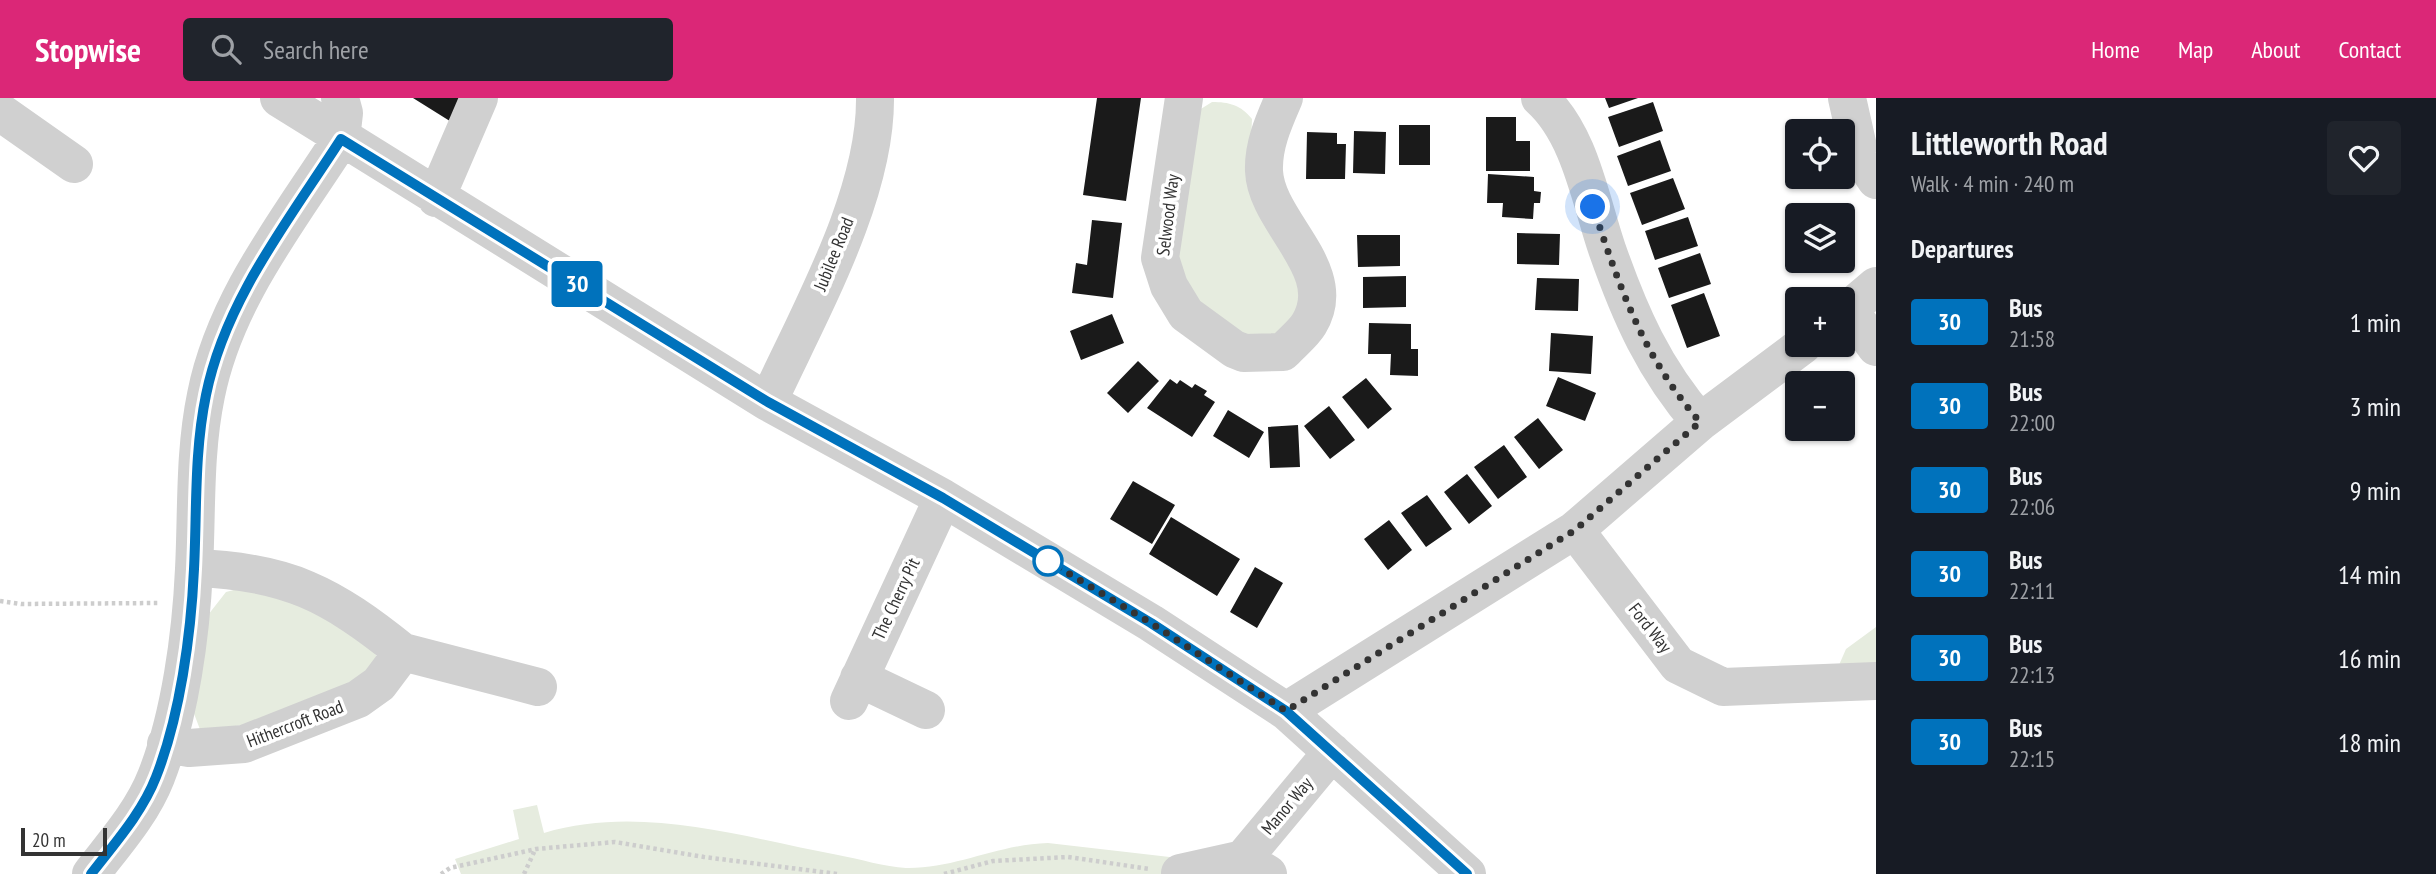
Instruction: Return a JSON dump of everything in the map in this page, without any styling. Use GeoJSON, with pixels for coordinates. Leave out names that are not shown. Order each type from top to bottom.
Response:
{"type":"FeatureCollection","features":[{"type":"Feature","properties":{"kind":"street"},"geometry":{"type":"LineString","coordinates":[[279,98],[768,402],[943,498],[1151,623],[1286,711],[1467,874]]}},
{"type":"Feature","properties":{"kind":"street"},"geometry":{"type":"LineString","coordinates":[[91,874],[139,810],[155,779],[166,744],[184,660],[193,586],[198,444],[206,394],[218,352],[247,285],[341,139],[344,113],[340,98]]}},
{"type":"Feature","properties":{"kind":"street"},"geometry":{"type":"LineString","coordinates":[[436,198],[479,98]]}},
{"type":"Feature","properties":{"kind":"street","name":"Jubilee Road"},"geometry":{"type":"LineString","coordinates":[[768,402],[835,253],[864,178],[875,127],[875,98]]}},
{"type":"Feature","properties":{"kind":"street","name":"Selwood Way"},"geometry":{"type":"LineString","coordinates":[[1184,98],[1160,258],[1169,286],[1186,314],[1244,353],[1283,352],[1309,324],[1317,300],[1314,272],[1272,204],[1264,171],[1268,138],[1284,98]]}},
{"type":"Feature","properties":{"kind":"street"},"geometry":{"type":"LineString","coordinates":[[1540,98],[1554,111],[1570,141],[1644,344],[1671,389],[1700,422]]}},
{"type":"Feature","properties":{"kind":"street"},"geometry":{"type":"LineString","coordinates":[[1847,98],[1860,156],[1876,180]]}},
{"type":"Feature","properties":{"kind":"street"},"geometry":{"type":"LineString","coordinates":[[0,112],[74,164]]}},
{"type":"Feature","properties":{"kind":"street"},"geometry":{"type":"LineString","coordinates":[[1856,304],[1876,347]]}},
{"type":"Feature","properties":{"kind":"street"},"geometry":{"type":"LineString","coordinates":[[1286,711],[1575,530],[1700,422],[1787,357]]}},
{"type":"Feature","properties":{"kind":"street","name":"The Cherry Pit"},"geometry":{"type":"LineString","coordinates":[[926,710],[854,690],[943,498]]}},
{"type":"Feature","properties":{"kind":"street","name":"Ford Way"},"geometry":{"type":"LineString","coordinates":[[1575,530],[1678,665],[1723,687],[1876,681]]}},
{"type":"Feature","properties":{"kind":"street"},"geometry":{"type":"LineString","coordinates":[[193,586],[241,570],[278,577],[364,620],[402,652],[538,687]]}},
{"type":"Feature","properties":{"kind":"street","name":"Hithercroft Road"},"geometry":{"type":"LineString","coordinates":[[166,744],[214,748],[257,739],[358,699],[379,684],[402,652]]}},
{"type":"Feature","properties":{"kind":"street","name":"Manor Way"},"geometry":{"type":"LineString","coordinates":[[1256,867],[1332,752]]}},
{"type":"Feature","properties":{"kind":"street"},"geometry":{"type":"LineString","coordinates":[[1180,873],[1256,867]]}},
{"type":"Feature","properties":{"kind":"path"},"geometry":{"type":"LineString","coordinates":[[0,601],[21,604],[193,586]]}},
{"type":"Feature","properties":{"kind":"path"},"geometry":{"type":"LineString","coordinates":[[441,874],[450,868],[536,849],[615,842],[704,857],[838,874]]}},
{"type":"Feature","properties":{"kind":"path"},"geometry":{"type":"LineString","coordinates":[[524,874],[536,849]]}},
{"type":"Feature","properties":{"kind":"path"},"geometry":{"type":"LineString","coordinates":[[944,874],[993,861],[1068,857],[1180,873]]}},
{"type":"Feature","properties":{"kind":"shaded area"},"geometry":{"type":"Polygon","coordinates":[[[1212,102],[1234,105],[1244,110],[1252,119],[1249,187],[1301,285],[1300,321],[1251,349],[1175,288],[1196,112],[1212,102]]]}},
{"type":"Feature","properties":{"kind":"shaded area"},"geometry":{"type":"Polygon","coordinates":[[[245,587],[295,598],[375,651],[378,665],[294,716],[201,732],[193,711],[208,615],[226,592],[245,587]]]}},
{"type":"Feature","properties":{"kind":"shaded area"},"geometry":{"type":"Polygon","coordinates":[[[1876,627],[1876,664],[1839,665],[1846,649],[1876,627]]]}},
{"type":"Feature","properties":{"kind":"shaded area"},"geometry":{"type":"Polygon","coordinates":[[[537,805],[544,833],[580,825],[654,822],[728,832],[906,868],[942,865],[1012,847],[1048,843],[1187,859],[1210,874],[461,874],[455,859],[519,839],[513,810],[537,805]]]}},
{"type":"Feature","properties":{"kind":"building"},"geometry":{"type":"Polygon","coordinates":[[[413,98],[469,98],[453,123],[413,98]]]}},
{"type":"Feature","properties":{"kind":"building"},"geometry":{"type":"Polygon","coordinates":[[[1097,98],[1141,98],[1126,201],[1083,195],[1097,98]]]}},
{"type":"Feature","properties":{"kind":"building"},"geometry":{"type":"Polygon","coordinates":[[[1605,98],[1638,98],[1609,108],[1605,98]]]}},
{"type":"Feature","properties":{"kind":"building"},"geometry":{"type":"Polygon","coordinates":[[[1653,102],[1663,131],[1619,147],[1608,117],[1653,102]]]}},
{"type":"Feature","properties":{"kind":"building"},"geometry":{"type":"Polygon","coordinates":[[[1486,117],[1516,117],[1516,141],[1530,141],[1530,171],[1486,171],[1486,117]]]}},
{"type":"Feature","properties":{"kind":"building"},"geometry":{"type":"Polygon","coordinates":[[[1399,125],[1430,125],[1430,165],[1399,165],[1399,125]]]}},
{"type":"Feature","properties":{"kind":"building"},"geometry":{"type":"Polygon","coordinates":[[[1354,131],[1386,132],[1385,174],[1353,173],[1354,131]]]}},
{"type":"Feature","properties":{"kind":"building"},"geometry":{"type":"Polygon","coordinates":[[[1307,132],[1337,133],[1337,144],[1346,144],[1345,179],[1306,179],[1307,132]]]}},
{"type":"Feature","properties":{"kind":"building"},"geometry":{"type":"Polygon","coordinates":[[[1660,140],[1671,171],[1628,186],[1617,156],[1660,140]]]}},
{"type":"Feature","properties":{"kind":"building"},"geometry":{"type":"Polygon","coordinates":[[[1488,174],[1534,177],[1534,191],[1541,192],[1540,203],[1534,203],[1533,219],[1502,217],[1503,203],[1487,203],[1488,174]]]}},
{"type":"Feature","properties":{"kind":"building"},"geometry":{"type":"Polygon","coordinates":[[[1673,178],[1685,209],[1642,225],[1630,193],[1673,178]]]}},
{"type":"Feature","properties":{"kind":"building"},"geometry":{"type":"Polygon","coordinates":[[[1688,217],[1698,246],[1655,260],[1645,231],[1688,217]]]}},
{"type":"Feature","properties":{"kind":"building"},"geometry":{"type":"Polygon","coordinates":[[[1092,220],[1122,223],[1113,298],[1072,293],[1076,263],[1087,265],[1092,220]]]}},
{"type":"Feature","properties":{"kind":"building"},"geometry":{"type":"Polygon","coordinates":[[[1517,233],[1560,234],[1559,265],[1517,264],[1517,233]]]}},
{"type":"Feature","properties":{"kind":"building"},"geometry":{"type":"Polygon","coordinates":[[[1357,235],[1400,235],[1400,266],[1358,267],[1357,235]]]}},
{"type":"Feature","properties":{"kind":"building"},"geometry":{"type":"Polygon","coordinates":[[[1700,253],[1711,284],[1669,298],[1658,268],[1700,253]]]}},
{"type":"Feature","properties":{"kind":"building"},"geometry":{"type":"Polygon","coordinates":[[[1406,276],[1406,307],[1363,308],[1363,277],[1406,276]]]}},
{"type":"Feature","properties":{"kind":"building"},"geometry":{"type":"Polygon","coordinates":[[[1537,278],[1579,279],[1578,311],[1535,310],[1537,278]]]}},
{"type":"Feature","properties":{"kind":"building"},"geometry":{"type":"Polygon","coordinates":[[[1704,293],[1720,336],[1687,348],[1671,305],[1704,293]]]}},
{"type":"Feature","properties":{"kind":"building"},"geometry":{"type":"Polygon","coordinates":[[[1112,314],[1124,343],[1081,360],[1070,331],[1112,314]]]}},
{"type":"Feature","properties":{"kind":"building"},"geometry":{"type":"Polygon","coordinates":[[[1369,323],[1411,324],[1411,349],[1418,349],[1418,376],[1390,375],[1391,354],[1368,354],[1369,323]]]}},
{"type":"Feature","properties":{"kind":"building"},"geometry":{"type":"Polygon","coordinates":[[[1551,333],[1593,336],[1591,374],[1549,371],[1551,333]]]}},
{"type":"Feature","properties":{"kind":"building"},"geometry":{"type":"Polygon","coordinates":[[[1138,361],[1159,381],[1128,413],[1107,393],[1138,361]]]}},
{"type":"Feature","properties":{"kind":"building"},"geometry":{"type":"Polygon","coordinates":[[[1558,377],[1596,393],[1585,421],[1546,406],[1558,377]]]}},
{"type":"Feature","properties":{"kind":"building"},"geometry":{"type":"Polygon","coordinates":[[[1366,378],[1392,409],[1368,429],[1342,397],[1366,378]]]}},
{"type":"Feature","properties":{"kind":"building"},"geometry":{"type":"Polygon","coordinates":[[[1170,379],[1177,384],[1180,380],[1192,388],[1195,384],[1207,391],[1204,395],[1215,402],[1192,437],[1147,408],[1170,379]]]}},
{"type":"Feature","properties":{"kind":"building"},"geometry":{"type":"Polygon","coordinates":[[[1329,406],[1355,440],[1330,459],[1304,426],[1329,406]]]}},
{"type":"Feature","properties":{"kind":"building"},"geometry":{"type":"Polygon","coordinates":[[[1228,410],[1264,432],[1249,458],[1213,436],[1228,410]]]}},
{"type":"Feature","properties":{"kind":"building"},"geometry":{"type":"Polygon","coordinates":[[[1538,418],[1563,450],[1539,469],[1514,437],[1538,418]]]}},
{"type":"Feature","properties":{"kind":"building"},"geometry":{"type":"Polygon","coordinates":[[[1298,425],[1300,467],[1270,468],[1268,427],[1298,425]]]}},
{"type":"Feature","properties":{"kind":"building"},"geometry":{"type":"Polygon","coordinates":[[[1504,445],[1527,477],[1498,499],[1474,467],[1504,445]]]}},
{"type":"Feature","properties":{"kind":"building"},"geometry":{"type":"Polygon","coordinates":[[[1467,474],[1492,506],[1469,524],[1444,492],[1467,474]]]}},
{"type":"Feature","properties":{"kind":"building"},"geometry":{"type":"Polygon","coordinates":[[[1133,481],[1175,505],[1152,544],[1110,519],[1133,481]]]}},
{"type":"Feature","properties":{"kind":"building"},"geometry":{"type":"Polygon","coordinates":[[[1427,495],[1452,529],[1426,547],[1401,513],[1427,495]]]}},
{"type":"Feature","properties":{"kind":"building"},"geometry":{"type":"Polygon","coordinates":[[[1171,517],[1240,559],[1217,596],[1149,554],[1171,517]]]}},
{"type":"Feature","properties":{"kind":"building"},"geometry":{"type":"Polygon","coordinates":[[[1389,520],[1412,550],[1388,570],[1364,539],[1389,520]]]}},
{"type":"Feature","properties":{"kind":"building"},"geometry":{"type":"Polygon","coordinates":[[[1255,567],[1283,583],[1257,628],[1230,612],[1255,567]]]}},
{"type":"Feature","properties":{"kind":"bus line","name":"30"},"geometry":{"type":"LineString","coordinates":[[91,874],[139,810],[155,779],[166,744],[184,660],[192,603],[198,444],[206,394],[218,352],[247,285],[341,139],[768,402],[943,498],[1151,623],[1286,711],[1467,874]]}},
{"type":"Feature","properties":{"kind":"route"},"geometry":{"type":"LineString","coordinates":[[1048,561],[1151,623],[1286,711],[1575,530],[1700,422],[1671,389],[1644,344],[1593,207]]}}]}
